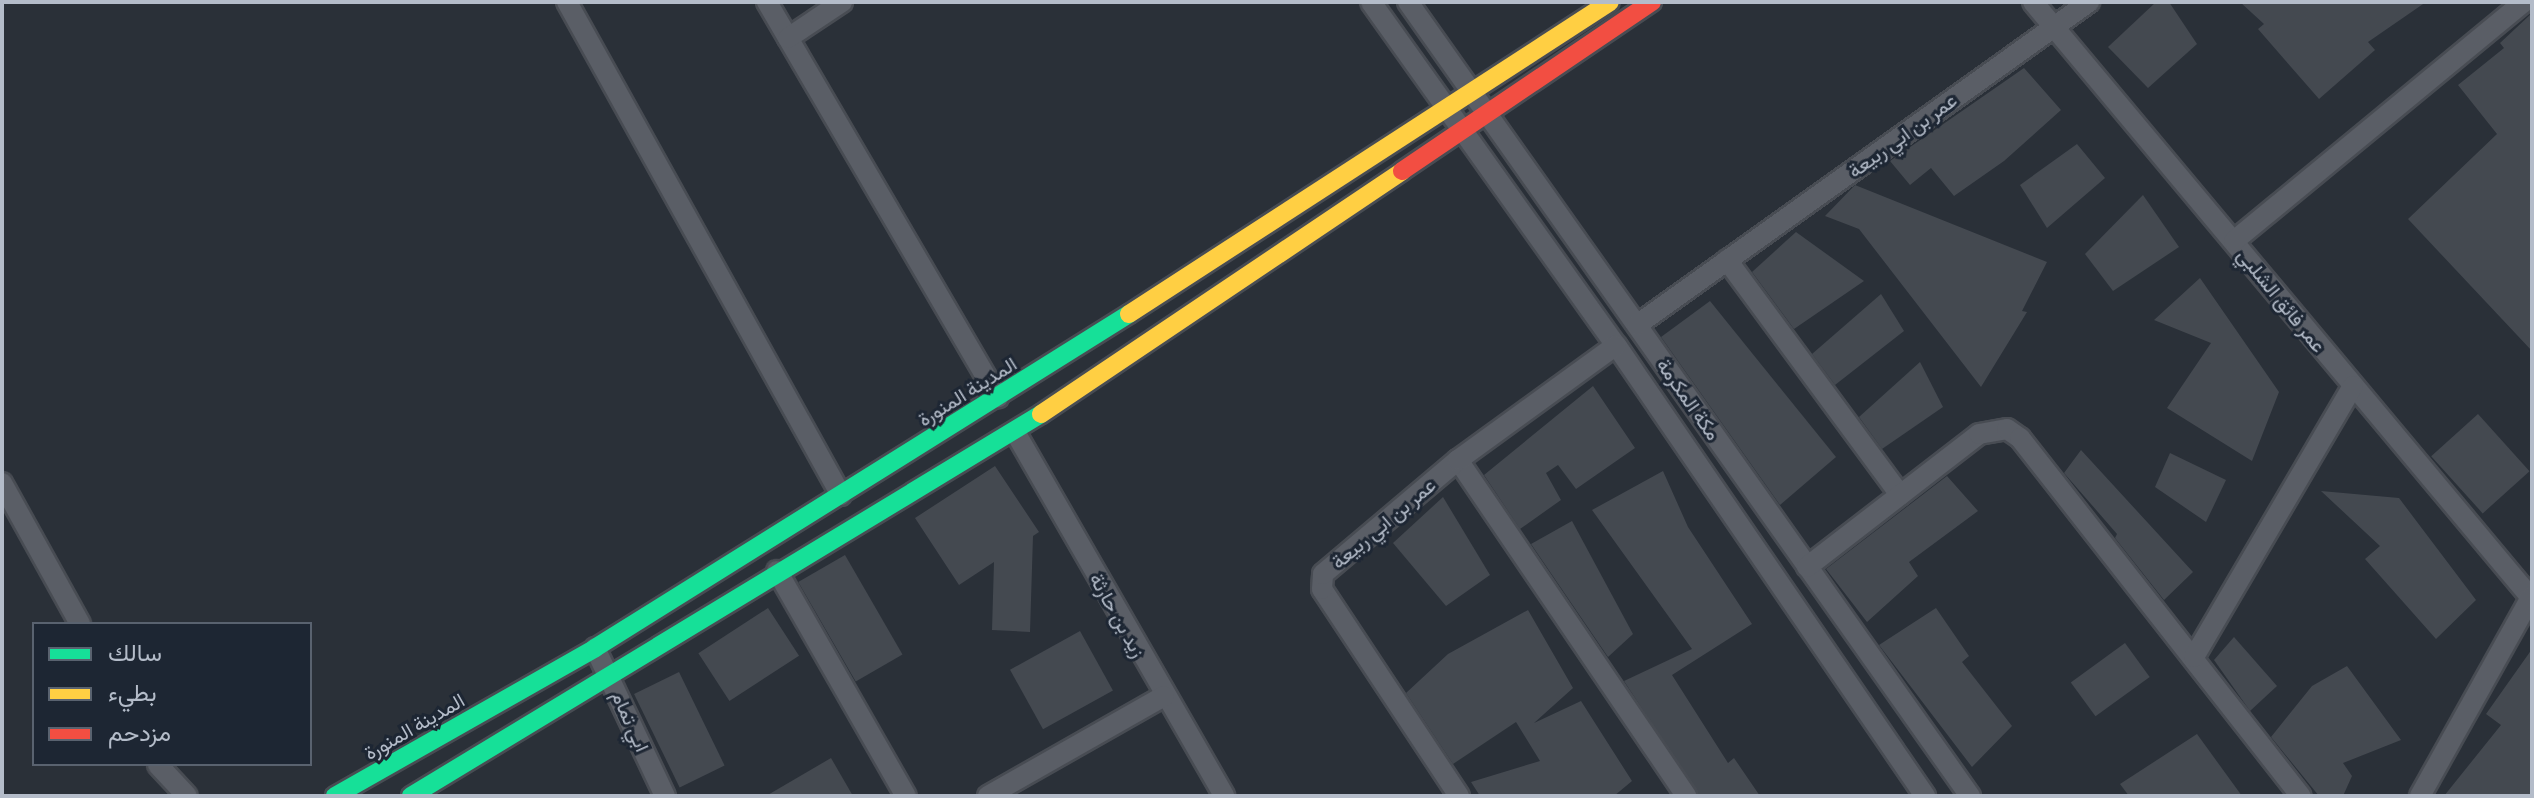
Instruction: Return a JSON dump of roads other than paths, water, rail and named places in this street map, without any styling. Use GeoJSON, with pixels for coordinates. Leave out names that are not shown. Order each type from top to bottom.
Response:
{"type":"FeatureCollection","features":[{"type":"Feature","properties":{"kind":"main road","name":"المدينة المنورة"},"geometry":{"type":"LineString","coordinates":[[335,796],[595,648],[841,495],[1449,111],[1610,2]]}},
{"type":"Feature","properties":{"kind":"main road"},"geometry":{"type":"LineString","coordinates":[[411,796],[612,679],[777,571],[1015,432],[1652,2]]}},
{"type":"Feature","properties":{"kind":"street"},"geometry":{"type":"LineString","coordinates":[[567,2],[841,495]]}},
{"type":"Feature","properties":{"kind":"street"},"geometry":{"type":"LineString","coordinates":[[767,2],[998,397]]}},
{"type":"Feature","properties":{"kind":"street"},"geometry":{"type":"LineString","coordinates":[[788,38],[842,2]]}},
{"type":"Feature","properties":{"kind":"street","name":"مكة المكرمة"},"geometry":{"type":"LineString","coordinates":[[1371,2],[1616,345],[1925,796]]}},
{"type":"Feature","properties":{"kind":"street","name":"مكة المكرمة"},"geometry":{"type":"LineString","coordinates":[[1408,2],[1970,796]]}},
{"type":"Feature","properties":{"kind":"street","name":"عمر فائق الشلبي"},"geometry":{"type":"LineString","coordinates":[[2033,2],[2532,598]]}},
{"type":"Feature","properties":{"kind":"street","name":"عمر بن ابي ربيعة"},"geometry":{"type":"LineString","coordinates":[[1637,325],[2089,2]]}},
{"type":"Feature","properties":{"kind":"street"},"geometry":{"type":"LineString","coordinates":[[2234,241],[2524,2]]}},
{"type":"Feature","properties":{"kind":"street"},"geometry":{"type":"LineString","coordinates":[[1727,260],[1900,495]]}},
{"type":"Feature","properties":{"kind":"street","name":"عمر بن ابي ربيعة"},"geometry":{"type":"LineString","coordinates":[[1459,796],[1321,581],[1332,565],[1458,460],[1616,345]]}},
{"type":"Feature","properties":{"kind":"street"},"geometry":{"type":"LineString","coordinates":[[2194,657],[2353,386]]}},
{"type":"Feature","properties":{"kind":"street"},"geometry":{"type":"LineString","coordinates":[[1807,567],[1979,434],[2007,429],[2020,438],[2301,796]]}},
{"type":"Feature","properties":{"kind":"street","name":"زيد بن حارثة"},"geometry":{"type":"LineString","coordinates":[[1015,432],[1224,796]]}},
{"type":"Feature","properties":{"kind":"street"},"geometry":{"type":"LineString","coordinates":[[1458,460],[1686,796]]}},
{"type":"Feature","properties":{"kind":"street"},"geometry":{"type":"LineString","coordinates":[[2,483],[8,508],[79,622]]}},
{"type":"Feature","properties":{"kind":"street"},"geometry":{"type":"LineString","coordinates":[[777,571],[906,796]]}},
{"type":"Feature","properties":{"kind":"street"},"geometry":{"type":"LineString","coordinates":[[2420,796],[2532,598]]}},
{"type":"Feature","properties":{"kind":"street","name":"ابي تمام"},"geometry":{"type":"LineString","coordinates":[[595,648],[665,796]]}},
{"type":"Feature","properties":{"kind":"street"},"geometry":{"type":"LineString","coordinates":[[988,796],[1164,696]]}},
{"type":"Feature","properties":{"kind":"street"},"geometry":{"type":"LineString","coordinates":[[157,766],[171,796]]}},
{"type":"Feature","properties":{"kind":"street"},"geometry":{"type":"LineString","coordinates":[[158,766],[187,796]]}}]}
